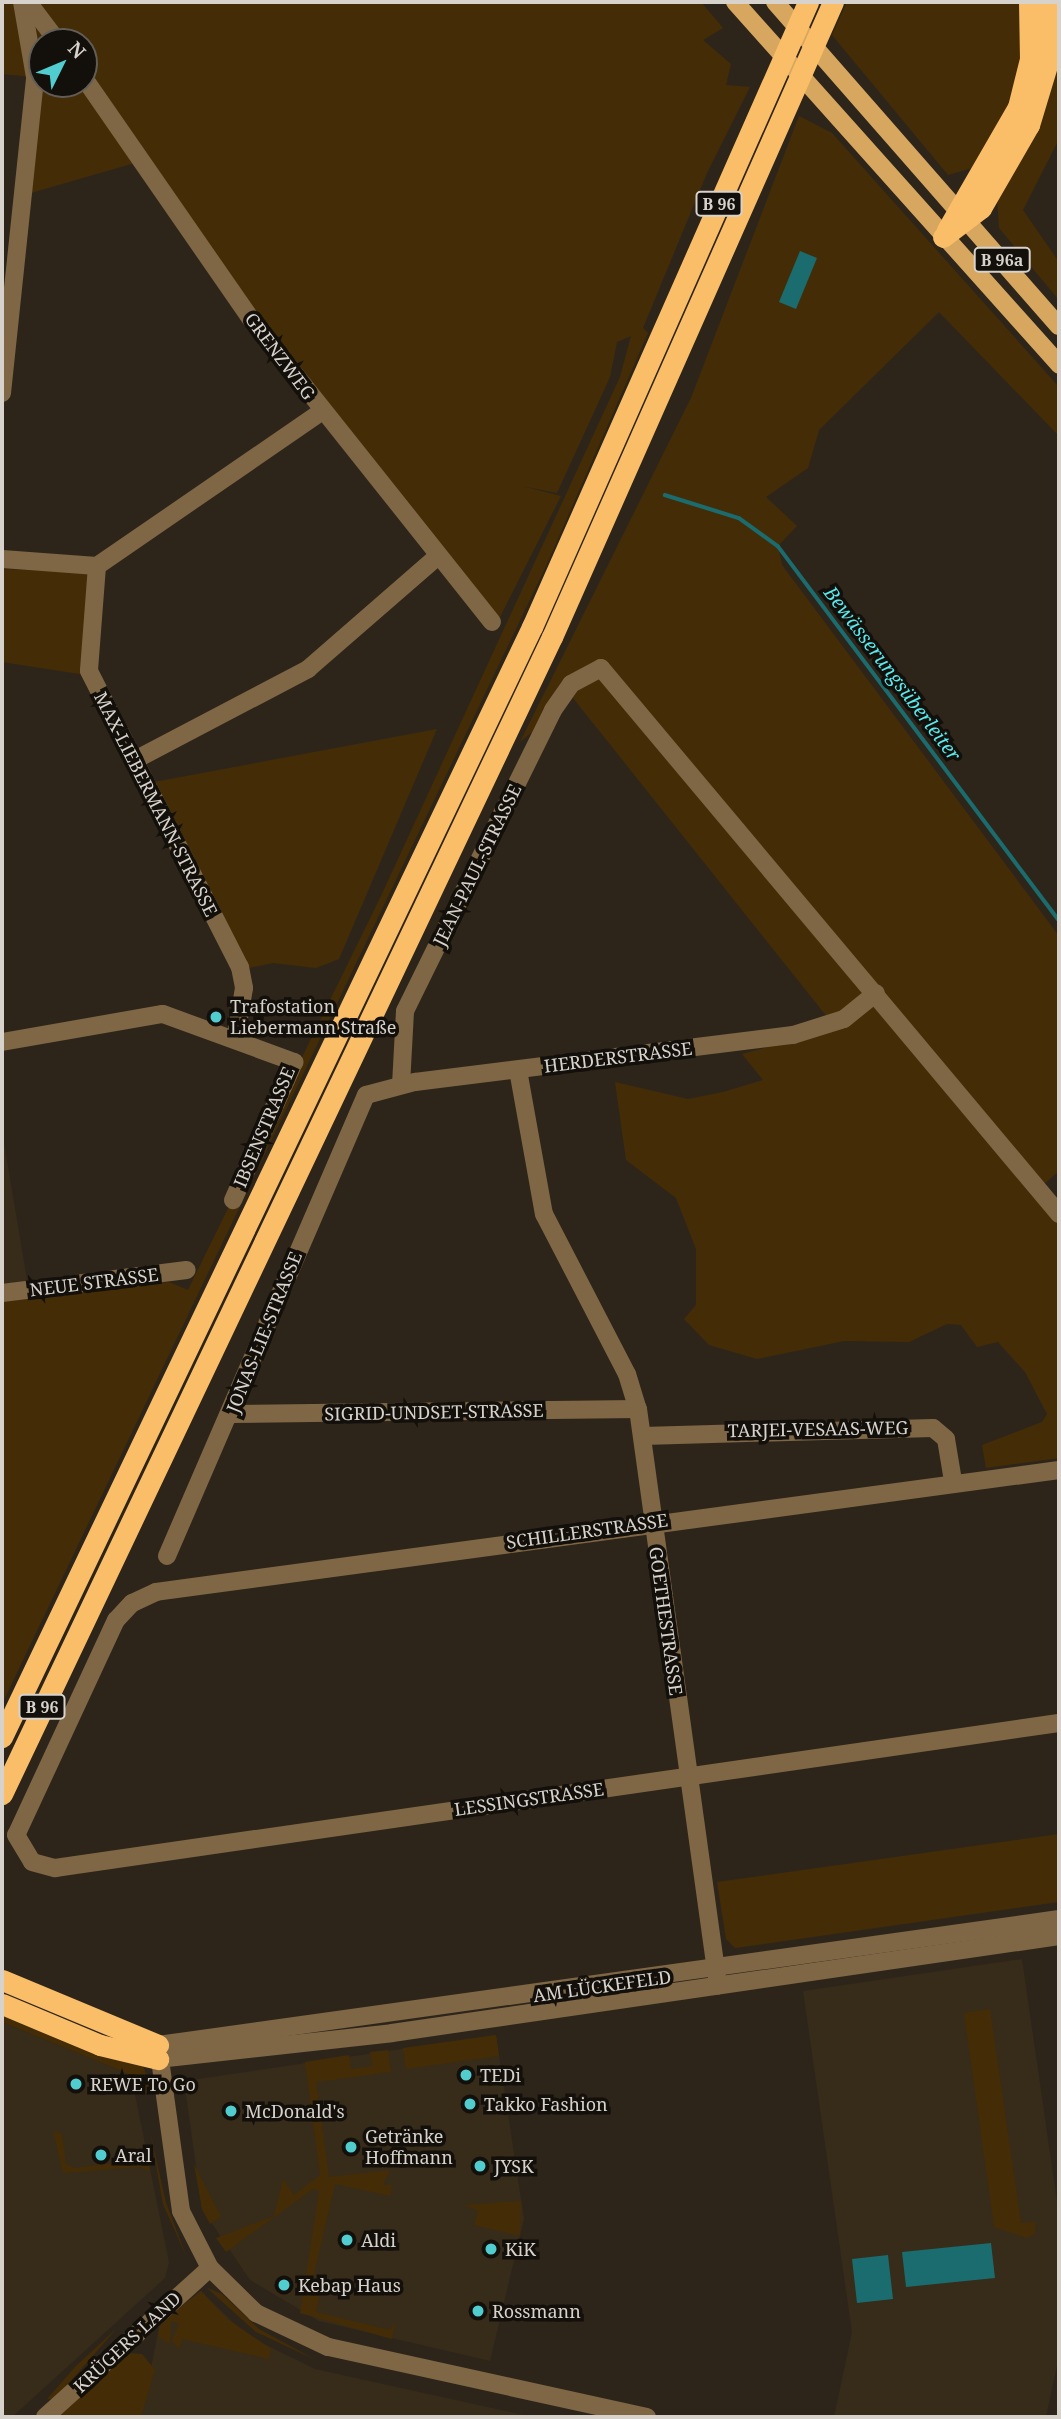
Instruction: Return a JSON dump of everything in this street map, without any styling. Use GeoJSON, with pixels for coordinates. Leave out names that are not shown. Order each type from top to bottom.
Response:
{"type":"FeatureCollection","features":[{"type":"Feature","properties":{"kind":"highway","name":"B 96"},"geometry":{"type":"LineString","coordinates":[[2,1737],[532,627],[808,2]]}},
{"type":"Feature","properties":{"kind":"highway","name":"B 96"},"geometry":{"type":"LineString","coordinates":[[4,1791],[552,637],[833,2]]}},
{"type":"Feature","properties":{"kind":"highway"},"geometry":{"type":"LineString","coordinates":[[943,237],[962,215],[1018,107],[1030,59],[1029,2]]}},
{"type":"Feature","properties":{"kind":"highway"},"geometry":{"type":"LineString","coordinates":[[962,215],[981,208],[1036,108],[1048,62],[1048,2]]}},
{"type":"Feature","properties":{"kind":"highway"},"geometry":{"type":"LineString","coordinates":[[2,1980],[158,2052]]}},
{"type":"Feature","properties":{"kind":"highway"},"geometry":{"type":"LineString","coordinates":[[2,2004],[100,2045],[158,2052]]}},
{"type":"Feature","properties":{"kind":"main road","name":"B 96a"},"geometry":{"type":"LineString","coordinates":[[775,2],[1059,326]]}},
{"type":"Feature","properties":{"kind":"main road","name":"B 96a"},"geometry":{"type":"LineString","coordinates":[[740,7],[1059,365]]}},
{"type":"Feature","properties":{"kind":"street"},"geometry":{"type":"LineString","coordinates":[[2,393],[35,77],[22,2]]}},
{"type":"Feature","properties":{"kind":"street"},"geometry":{"type":"LineString","coordinates":[[28,2],[48,28]]}},
{"type":"Feature","properties":{"kind":"street","name":"GRENZWEG"},"geometry":{"type":"LineString","coordinates":[[98,98],[321,412],[492,622]]}},
{"type":"Feature","properties":{"kind":"street"},"geometry":{"type":"LineString","coordinates":[[2,559],[97,566],[321,412]]}},
{"type":"Feature","properties":{"kind":"street"},"geometry":{"type":"LineString","coordinates":[[133,761],[308,669],[438,556]]}},
{"type":"Feature","properties":{"kind":"street","name":"MAX-LIEBERMANN-STRASSE"},"geometry":{"type":"LineString","coordinates":[[97,566],[89,671],[240,967],[244,988],[236,1036]]}},
{"type":"Feature","properties":{"kind":"street","name":"JEAN-PAUL-STRASSE"},"geometry":{"type":"LineString","coordinates":[[401,1085],[405,1011],[553,710],[571,684],[601,668],[876,993]]}},
{"type":"Feature","properties":{"kind":"street"},"geometry":{"type":"LineString","coordinates":[[876,993],[1059,1214]]}},
{"type":"Feature","properties":{"kind":"street","name":"HERDERSTRASSE"},"geometry":{"type":"LineString","coordinates":[[359,1107],[377,1088],[793,1035],[844,1019],[876,993]]}},
{"type":"Feature","properties":{"kind":"street","name":"IBSENSTRASSE"},"geometry":{"type":"LineString","coordinates":[[2,1042],[163,1014],[236,1036],[295,1062],[233,1200]]}},
{"type":"Feature","properties":{"kind":"street","name":"GOETHESTRASSE"},"geometry":{"type":"LineString","coordinates":[[519,1070],[548,1224],[621,1361],[638,1409],[716,1977]]}},
{"type":"Feature","properties":{"kind":"street","name":"JONAS-LIE-STRASSE"},"geometry":{"type":"LineString","coordinates":[[167,1556],[231,1414],[359,1107]]}},
{"type":"Feature","properties":{"kind":"street","name":"NEUE STRASSE"},"geometry":{"type":"LineString","coordinates":[[2,1293],[187,1270]]}},
{"type":"Feature","properties":{"kind":"street","name":"SIGRID-UNDSET-STRASSE"},"geometry":{"type":"LineString","coordinates":[[231,1414],[638,1409]]}},
{"type":"Feature","properties":{"kind":"street","name":"TARJEI-VESAAS-WEG"},"geometry":{"type":"LineString","coordinates":[[643,1436],[933,1428],[946,1439],[953,1481]]}},
{"type":"Feature","properties":{"kind":"street","name":"SCHILLERSTRASSE"},"geometry":{"type":"LineString","coordinates":[[16,1835],[121,1613],[171,1589],[953,1481],[1059,1470]]}},
{"type":"Feature","properties":{"kind":"street","name":"LESSINGSTRASSE"},"geometry":{"type":"LineString","coordinates":[[16,1835],[32,1862],[55,1868],[1059,1723]]}},
{"type":"Feature","properties":{"kind":"street","name":"AM LÜCKEFELD"},"geometry":{"type":"LineString","coordinates":[[716,1977],[1059,1919]]}},
{"type":"Feature","properties":{"kind":"street","name":"AM LÜCKEFELD"},"geometry":{"type":"LineString","coordinates":[[158,2052],[716,1977],[1059,1936]]}},
{"type":"Feature","properties":{"kind":"street"},"geometry":{"type":"LineString","coordinates":[[158,2052],[174,2187],[210,2268],[256,2313],[310,2342],[647,2417]]}},
{"type":"Feature","properties":{"kind":"street","name":"KRÜGERS LAND"},"geometry":{"type":"LineString","coordinates":[[45,2417],[210,2268]]}},
{"type":"Feature","properties":{"kind":"shaded area"},"geometry":{"type":"Polygon","coordinates":[[[2,2],[701,2],[723,28],[703,40],[731,64],[726,85],[750,87],[707,173],[643,328],[648,333],[546,566],[2,1704],[2,1301],[169,1282],[188,1290],[381,896],[620,377],[631,336],[617,342],[610,377],[557,493],[522,486],[561,496],[493,631],[492,622],[321,412],[145,160],[24,195],[32,98],[98,98],[98,28],[28,28],[28,76],[2,74],[2,2]]]}},
{"type":"Feature","properties":{"kind":"shaded area"},"geometry":{"type":"Polygon","coordinates":[[[847,2],[1059,2],[1059,139],[1023,210],[1059,262],[1059,300],[999,228],[997,197],[972,168],[948,175],[832,35],[847,2]]]}},
{"type":"Feature","properties":{"kind":"shaded area"},"geometry":{"type":"Polygon","coordinates":[[[799,116],[832,133],[1059,387],[1059,436],[939,312],[819,430],[808,468],[766,497],[797,526],[778,546],[782,565],[1059,936],[1059,1171],[1035,1192],[1059,1222],[1059,1458],[986,1468],[982,1445],[1042,1422],[1047,1414],[1025,1372],[998,1342],[977,1347],[961,1325],[947,1324],[909,1342],[844,1341],[757,1359],[709,1345],[684,1319],[696,1305],[696,1249],[676,1198],[626,1160],[615,1082],[688,1099],[723,1092],[763,1080],[742,1054],[836,1028],[573,698],[520,742],[691,398],[799,116]]]}},
{"type":"Feature","properties":{"kind":"shaded area"},"geometry":{"type":"Polygon","coordinates":[[[2,569],[94,573],[86,675],[2,662],[2,569]]]}},
{"type":"Feature","properties":{"kind":"shaded area"},"geometry":{"type":"Polygon","coordinates":[[[437,729],[339,959],[316,968],[273,963],[244,969],[154,782],[437,729]]]}},
{"type":"Feature","properties":{"kind":"shaded area"},"geometry":{"type":"Polygon","coordinates":[[[2,1131],[30,1297],[2,1301],[2,1131]]]}},
{"type":"Feature","properties":{"kind":"shaded area"},"geometry":{"type":"Polygon","coordinates":[[[1059,1834],[1059,1902],[735,1948],[726,1939],[717,1882],[1059,1834]]]}},
{"type":"Feature","properties":{"kind":"shaded area"},"geometry":{"type":"Polygon","coordinates":[[[1022,1959],[1059,2215],[1059,2356],[1046,2417],[834,2417],[852,2332],[803,1991],[1022,1959]]]}},
{"type":"Feature","properties":{"kind":"shaded area"},"geometry":{"type":"Polygon","coordinates":[[[2,2009],[143,2066],[153,2092],[135,2094],[131,2075],[2,2022],[2,2009]]]}},
{"type":"Feature","properties":{"kind":"shaded area"},"geometry":{"type":"Polygon","coordinates":[[[990,2009],[1021,2223],[1035,2222],[1035,2234],[1026,2238],[994,2227],[964,2013],[990,2009]]]}},
{"type":"Feature","properties":{"kind":"shaded area"},"geometry":{"type":"Polygon","coordinates":[[[2,2022],[131,2075],[169,2262],[165,2278],[12,2417],[2,2417],[2,2022]]]}},
{"type":"Feature","properties":{"kind":"shaded area"},"geometry":{"type":"Polygon","coordinates":[[[496,2035],[524,2219],[490,2361],[319,2321],[250,2280],[202,2209],[184,2081],[496,2035]]]}},
{"type":"Feature","properties":{"kind":"shaded area"},"geometry":{"type":"Polygon","coordinates":[[[496,2035],[499,2056],[406,2069],[403,2048],[496,2035]]]}},
{"type":"Feature","properties":{"kind":"shaded area"},"geometry":{"type":"Polygon","coordinates":[[[388,2050],[391,2072],[316,2082],[329,2177],[390,2170],[383,2185],[392,2185],[390,2196],[335,2184],[311,2287],[321,2289],[316,2312],[390,2330],[396,2321],[392,2339],[300,2313],[319,2191],[313,2189],[226,2252],[216,2238],[274,2216],[283,2179],[294,2195],[320,2175],[305,2062],[349,2055],[351,2069],[372,2066],[370,2052],[388,2050]]]}},
{"type":"Feature","properties":{"kind":"shaded area"},"geometry":{"type":"Polygon","coordinates":[[[53,2131],[62,2134],[66,2164],[74,2168],[147,2159],[150,2172],[140,2167],[63,2173],[53,2131]]]}},
{"type":"Feature","properties":{"kind":"shaded area"},"geometry":{"type":"Polygon","coordinates":[[[150,2131],[166,2203],[187,2258],[163,2204],[150,2131]]]}},
{"type":"Feature","properties":{"kind":"shaded area"},"geometry":{"type":"Polygon","coordinates":[[[194,2164],[221,2217],[210,2224],[202,2209],[194,2164]]]}},
{"type":"Feature","properties":{"kind":"shaded area"},"geometry":{"type":"Polygon","coordinates":[[[521,2201],[520,2236],[474,2225],[478,2211],[464,2205],[521,2201]]]}},
{"type":"Feature","properties":{"kind":"shaded area"},"geometry":{"type":"Polygon","coordinates":[[[207,2288],[222,2294],[259,2329],[316,2360],[256,2332],[207,2288]]]}},
{"type":"Feature","properties":{"kind":"shaded area"},"geometry":{"type":"Polygon","coordinates":[[[201,2291],[246,2335],[315,2369],[533,2417],[141,2417],[160,2323],[201,2291]]]}},
{"type":"Feature","properties":{"kind":"shaded area"},"geometry":{"type":"Polygon","coordinates":[[[201,2291],[226,2318],[271,2349],[269,2359],[182,2339],[179,2349],[172,2341],[179,2323],[171,2321],[170,2344],[158,2337],[160,2323],[201,2291]]]}},
{"type":"Feature","properties":{"kind":"shaded area"},"geometry":{"type":"Polygon","coordinates":[[[117,2328],[55,2399],[47,2399],[75,2367],[117,2328]]]}},
{"type":"Feature","properties":{"kind":"shaded area"},"geometry":{"type":"Polygon","coordinates":[[[127,2353],[142,2354],[155,2370],[141,2417],[56,2417],[127,2353]]]}},
{"type":"Feature","properties":{"kind":"water"},"geometry":{"type":"Polygon","coordinates":[[[800,251],[817,258],[796,309],[779,302],[800,251]]]}},
{"type":"Feature","properties":{"kind":"water"},"geometry":{"type":"Polygon","coordinates":[[[991,2243],[995,2278],[906,2287],[902,2252],[991,2243]]]}},
{"type":"Feature","properties":{"kind":"water"},"geometry":{"type":"Polygon","coordinates":[[[888,2255],[893,2299],[857,2303],[852,2259],[888,2255]]]}},
{"type":"Feature","properties":{"kind":"waterway","name":"Bewässerungsüberleiter"},"geometry":{"type":"LineString","coordinates":[[665,495],[739,518],[778,546],[1059,920]]}},
{"type":"Feature","properties":{"kind":"place","name":"Trafostation Liebermann Straße"},"geometry":{"type":"Point","coordinates":[216,1017]}},
{"type":"Feature","properties":{"kind":"place","name":"TEDi"},"geometry":{"type":"Point","coordinates":[466,2075]}},
{"type":"Feature","properties":{"kind":"place","name":"REWE To Go"},"geometry":{"type":"Point","coordinates":[76,2084]}},
{"type":"Feature","properties":{"kind":"place","name":"Takko Fashion"},"geometry":{"type":"Point","coordinates":[470,2104]}},
{"type":"Feature","properties":{"kind":"place","name":"McDonald's"},"geometry":{"type":"Point","coordinates":[231,2111]}},
{"type":"Feature","properties":{"kind":"place","name":"Getränke Hoffmann"},"geometry":{"type":"Point","coordinates":[351,2147]}},
{"type":"Feature","properties":{"kind":"place","name":"Aral"},"geometry":{"type":"Point","coordinates":[101,2155]}},
{"type":"Feature","properties":{"kind":"place","name":"JYSK"},"geometry":{"type":"Point","coordinates":[480,2166]}},
{"type":"Feature","properties":{"kind":"place","name":"Aldi"},"geometry":{"type":"Point","coordinates":[347,2240]}},
{"type":"Feature","properties":{"kind":"place","name":"KiK"},"geometry":{"type":"Point","coordinates":[491,2249]}},
{"type":"Feature","properties":{"kind":"place","name":"Kebap Haus"},"geometry":{"type":"Point","coordinates":[284,2285]}},
{"type":"Feature","properties":{"kind":"place","name":"Rossmann"},"geometry":{"type":"Point","coordinates":[478,2311]}}]}
